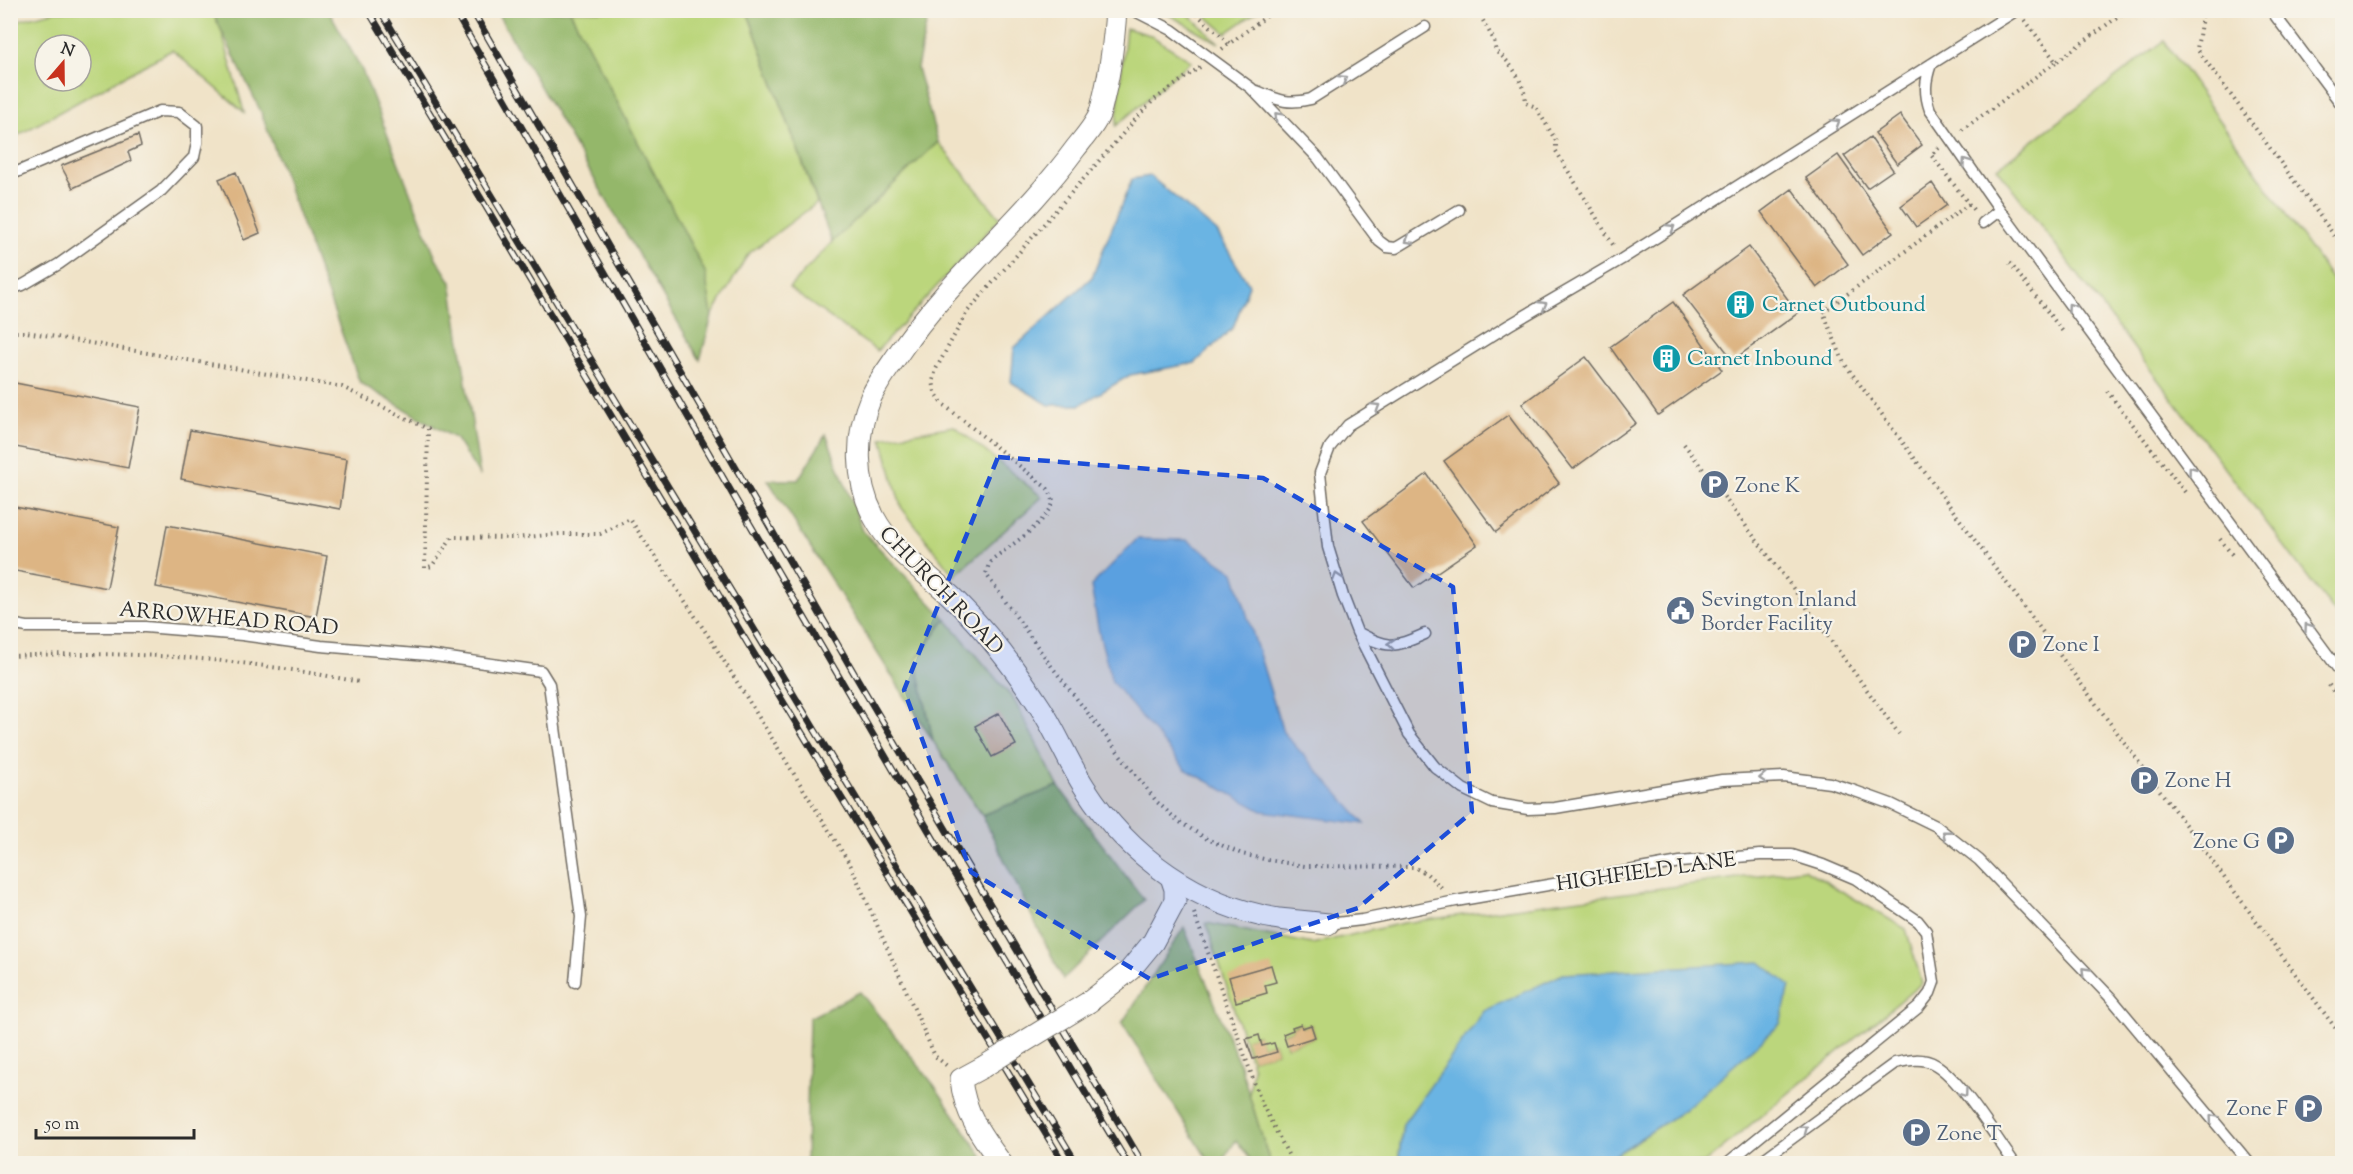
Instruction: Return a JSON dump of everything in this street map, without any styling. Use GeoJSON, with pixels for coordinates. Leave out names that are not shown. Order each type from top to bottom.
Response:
{"type":"FeatureCollection","features":[{"type":"Feature","properties":{"kind":"street","name":"CHURCH ROAD"},"geometry":{"type":"LineString","coordinates":[[1116,10],[1113,56],[1099,117],[1052,180],[919,324],[882,378],[872,395],[864,418],[860,444],[861,476],[870,508],[886,535],[902,553],[953,598],[993,640],[1019,673],[1045,714],[1083,786],[1105,818],[1135,850],[1171,878]]}},
{"type":"Feature","properties":{"kind":"street","name":"HIGHFIELD LANE"},"geometry":{"type":"LineString","coordinates":[[1171,878],[1225,904],[1277,918],[1328,924]]}},
{"type":"Feature","properties":{"kind":"street"},"geometry":{"type":"LineString","coordinates":[[1002,1164],[974,1126],[963,1096],[961,1079],[1089,1002],[1130,970],[1153,942],[1175,901],[1171,878]]}},
{"type":"Feature","properties":{"kind":"lane"},"geometry":{"type":"LineString","coordinates":[[1133,10],[1172,30],[1251,88],[1318,158],[1378,241],[1387,247],[1396,248],[1459,210]]}},
{"type":"Feature","properties":{"kind":"lane"},"geometry":{"type":"LineString","coordinates":[[2271,10],[2343,105]]}},
{"type":"Feature","properties":{"kind":"lane"},"geometry":{"type":"LineString","coordinates":[[2021,15],[1931,64],[1622,259],[1509,325],[1348,425],[1330,447],[1320,473],[1328,546],[1357,632],[1409,734],[1435,767],[1463,789],[1492,803],[1528,809],[1555,808],[1722,780],[1784,777],[1830,783],[1891,804],[1936,826],[1979,860],[2111,998],[2250,1164]]}},
{"type":"Feature","properties":{"kind":"lane"},"geometry":{"type":"LineString","coordinates":[[1251,88],[1281,101],[1296,103],[1311,99],[1425,27]]}},
{"type":"Feature","properties":{"kind":"lane"},"geometry":{"type":"LineString","coordinates":[[1931,64],[1925,80],[1925,95],[1930,110],[2000,210],[2343,674]]}},
{"type":"Feature","properties":{"kind":"lane"},"geometry":{"type":"LineString","coordinates":[[10,175],[160,111],[179,112],[197,126],[194,157],[160,191],[59,264],[23,285],[10,289]]}},
{"type":"Feature","properties":{"kind":"lane"},"geometry":{"type":"LineString","coordinates":[[1983,224],[2000,210]]}},
{"type":"Feature","properties":{"kind":"lane","name":"ARROWHEAD ROAD"},"geometry":{"type":"LineString","coordinates":[[10,624],[27,627],[145,627],[242,635],[321,646],[428,655],[541,671],[549,684],[581,917],[575,982]]}},
{"type":"Feature","properties":{"kind":"lane","name":"ARROWHEAD ROAD"},"geometry":{"type":"LineString","coordinates":[[10,633],[27,627]]}},
{"type":"Feature","properties":{"kind":"lane"},"geometry":{"type":"LineString","coordinates":[[1357,632],[1376,642],[1399,645],[1425,634]]}},
{"type":"Feature","properties":{"kind":"lane","name":"HIGHFIELD LANE"},"geometry":{"type":"LineString","coordinates":[[1328,924],[1362,920],[1456,901],[1680,862],[1760,855],[1792,855],[1856,879],[1918,921],[1926,931],[1934,982],[1930,993],[1919,1007],[1726,1164]]}},
{"type":"Feature","properties":{"kind":"lane"},"geometry":{"type":"LineString","coordinates":[[1757,1164],[1895,1063],[1914,1058],[1935,1064],[1954,1080],[2015,1164]]}},
{"type":"Feature","properties":{"kind":"path"},"geometry":{"type":"LineString","coordinates":[[1192,10],[1229,43]]}},
{"type":"Feature","properties":{"kind":"path"},"geometry":{"type":"LineString","coordinates":[[1275,10],[1154,100],[1141,113],[967,312],[936,369],[933,381],[935,392],[943,404],[1048,489],[1053,497],[1053,503],[1047,515],[994,558],[986,574],[1049,663],[1157,802],[1178,821],[1207,839],[1242,854],[1305,866],[1413,867],[1426,873],[1456,901]]}},
{"type":"Feature","properties":{"kind":"path"},"geometry":{"type":"LineString","coordinates":[[1477,10],[1494,40],[1496,52],[1504,57],[1525,90],[1526,103],[1536,107],[1556,141],[1556,151],[1622,259]]}},
{"type":"Feature","properties":{"kind":"path"},"geometry":{"type":"LineString","coordinates":[[1983,224],[1931,154],[2127,10]]}},
{"type":"Feature","properties":{"kind":"path"},"geometry":{"type":"LineString","coordinates":[[2203,10],[2197,49],[2343,246]]}},
{"type":"Feature","properties":{"kind":"path"},"geometry":{"type":"LineString","coordinates":[[2021,15],[2056,62]]}},
{"type":"Feature","properties":{"kind":"path"},"geometry":{"type":"LineString","coordinates":[[1969,204],[1823,312],[1844,363],[2343,1037]]}},
{"type":"Feature","properties":{"kind":"path"},"geometry":{"type":"LineString","coordinates":[[2010,263],[2064,333]]}},
{"type":"Feature","properties":{"kind":"path"},"geometry":{"type":"LineString","coordinates":[[10,332],[27,332],[342,387],[428,429],[425,568],[432,566],[452,537],[513,538],[560,534],[600,534],[630,519],[711,640],[851,866],[934,1056],[961,1079]]}},
{"type":"Feature","properties":{"kind":"path"},"geometry":{"type":"LineString","coordinates":[[2108,391],[2185,492]]}},
{"type":"Feature","properties":{"kind":"path"},"geometry":{"type":"LineString","coordinates":[[1684,444],[1899,734]]}},
{"type":"Feature","properties":{"kind":"path"},"geometry":{"type":"LineString","coordinates":[[10,656],[114,654],[209,659],[299,670],[359,682]]}},
{"type":"Feature","properties":{"kind":"path"},"geometry":{"type":"LineString","coordinates":[[2327,682],[2343,703]]}},
{"type":"Feature","properties":{"kind":"path"},"geometry":{"type":"LineString","coordinates":[[1190,889],[1194,915],[1262,1104],[1293,1164]]}},
{"type":"Feature","properties":{"kind":"highlighted area"},"geometry":{"type":"Polygon","coordinates":[[[998,457],[1263,478],[1453,587],[1472,812],[1358,908],[1150,979],[971,872],[904,690],[998,457]]]}},
{"type":"Feature","properties":{"kind":"green space"},"geometry":{"type":"Polygon","coordinates":[[[57,11],[212,11],[221,29],[244,112],[172,50],[11,139],[11,22],[57,11]]]}},
{"type":"Feature","properties":{"kind":"green space"},"geometry":{"type":"Polygon","coordinates":[[[212,11],[329,11],[362,70],[436,258],[451,282],[480,476],[456,439],[360,383],[261,112],[212,11]]]}},
{"type":"Feature","properties":{"kind":"green space"},"geometry":{"type":"Polygon","coordinates":[[[496,11],[570,11],[705,272],[712,316],[700,360],[496,11]]]}},
{"type":"Feature","properties":{"kind":"green space"},"geometry":{"type":"Polygon","coordinates":[[[570,11],[747,11],[817,203],[748,254],[712,316],[705,272],[570,11]]]}},
{"type":"Feature","properties":{"kind":"green space"},"geometry":{"type":"Polygon","coordinates":[[[747,11],[929,11],[917,68],[938,142],[832,242],[747,11]]]}},
{"type":"Feature","properties":{"kind":"green space"},"geometry":{"type":"Polygon","coordinates":[[[1162,11],[1185,11],[1219,43],[1162,11]]]}},
{"type":"Feature","properties":{"kind":"green space"},"geometry":{"type":"Polygon","coordinates":[[[1200,11],[1258,11],[1226,33],[1200,11]]]}},
{"type":"Feature","properties":{"kind":"green space"},"geometry":{"type":"Polygon","coordinates":[[[1126,28],[1150,35],[1191,61],[1116,126],[1126,28]]]}},
{"type":"Feature","properties":{"kind":"green space"},"geometry":{"type":"Polygon","coordinates":[[[2164,41],[2342,294],[2342,622],[1997,168],[2164,41]]]}},
{"type":"Feature","properties":{"kind":"green space"},"geometry":{"type":"Polygon","coordinates":[[[938,142],[1000,218],[877,351],[789,288],[832,242],[938,142]]]}},
{"type":"Feature","properties":{"kind":"green space"},"geometry":{"type":"Polygon","coordinates":[[[954,426],[1042,497],[954,576],[901,507],[882,438],[954,426]]]}},
{"type":"Feature","properties":{"kind":"green space"},"geometry":{"type":"Polygon","coordinates":[[[826,434],[863,531],[946,619],[916,660],[933,741],[768,480],[798,480],[826,434]]]}},
{"type":"Feature","properties":{"kind":"green space"},"geometry":{"type":"Polygon","coordinates":[[[946,619],[1014,700],[1058,786],[982,815],[933,741],[916,660],[946,619]]]}},
{"type":"Feature","properties":{"kind":"green space"},"geometry":{"type":"Polygon","coordinates":[[[1058,786],[1144,900],[1063,979],[982,815],[1058,786]]]}},
{"type":"Feature","properties":{"kind":"green space"},"geometry":{"type":"Polygon","coordinates":[[[1804,869],[1906,929],[1922,983],[1704,1163],[1603,1163],[1684,1110],[1403,1124],[1398,1163],[1270,1163],[1249,1094],[1253,1068],[1206,923],[1312,944],[1403,923],[1804,869]],[[1301,1024],[1292,1026],[1293,1030],[1283,1033],[1287,1046],[1315,1037],[1311,1025],[1302,1028],[1301,1024]],[[1258,1035],[1247,1039],[1253,1059],[1277,1052],[1274,1043],[1262,1046],[1258,1035]]]}},
{"type":"Feature","properties":{"kind":"green space"},"geometry":{"type":"Polygon","coordinates":[[[1184,927],[1241,1068],[1270,1163],[1253,1163],[1236,1140],[1221,1163],[1210,1163],[1122,1023],[1184,927]]]}},
{"type":"Feature","properties":{"kind":"green space"},"geometry":{"type":"Polygon","coordinates":[[[860,992],[934,1085],[987,1163],[806,1163],[809,1018],[860,992]]]}},
{"type":"Feature","properties":{"kind":"water"},"geometry":{"type":"Polygon","coordinates":[[[1150,176],[1217,232],[1249,285],[1233,328],[1195,363],[1130,375],[1080,405],[1049,405],[1011,382],[1014,348],[1092,277],[1132,179],[1150,176]]]}},
{"type":"Feature","properties":{"kind":"water"},"geometry":{"type":"Polygon","coordinates":[[[1137,539],[1187,540],[1234,572],[1283,732],[1365,824],[1262,811],[1185,769],[1112,682],[1099,633],[1091,586],[1137,539]]]}},
{"type":"Feature","properties":{"kind":"water"},"geometry":{"type":"Polygon","coordinates":[[[1760,962],[1790,986],[1780,1024],[1684,1110],[1603,1163],[1398,1163],[1403,1124],[1484,1011],[1563,974],[1760,962]]]}},
{"type":"Feature","properties":{"kind":"building"},"geometry":{"type":"Polygon","coordinates":[[[1900,115],[1922,145],[1897,164],[1875,133],[1900,115]]]}},
{"type":"Feature","properties":{"kind":"building"},"geometry":{"type":"Polygon","coordinates":[[[138,135],[141,146],[128,152],[131,161],[73,188],[61,166],[138,135]]]}},
{"type":"Feature","properties":{"kind":"building"},"geometry":{"type":"Polygon","coordinates":[[[1870,137],[1893,170],[1867,188],[1844,156],[1870,137]]]}},
{"type":"Feature","properties":{"kind":"building"},"geometry":{"type":"Polygon","coordinates":[[[1838,155],[1893,232],[1862,255],[1806,178],[1838,155]]]}},
{"type":"Feature","properties":{"kind":"building"},"geometry":{"type":"Polygon","coordinates":[[[236,172],[260,233],[244,240],[219,179],[236,172]]]}},
{"type":"Feature","properties":{"kind":"building"},"geometry":{"type":"Polygon","coordinates":[[[1932,183],[1947,205],[1916,227],[1901,206],[1932,183]]]}},
{"type":"Feature","properties":{"kind":"building"},"geometry":{"type":"Polygon","coordinates":[[[1792,189],[1848,264],[1817,288],[1761,212],[1792,189]]]}},
{"type":"Feature","properties":{"kind":"building","name":"Carnet Outbound"},"geometry":{"type":"Polygon","coordinates":[[[1749,247],[1798,313],[1733,360],[1683,295],[1749,247]]]}},
{"type":"Feature","properties":{"kind":"building","name":"Carnet Inbound"},"geometry":{"type":"Polygon","coordinates":[[[1673,302],[1722,370],[1658,415],[1610,347],[1673,302]]]}},
{"type":"Feature","properties":{"kind":"building"},"geometry":{"type":"Polygon","coordinates":[[[1586,357],[1636,423],[1573,469],[1522,404],[1586,357]]]}},
{"type":"Feature","properties":{"kind":"building"},"geometry":{"type":"Polygon","coordinates":[[[10,382],[140,407],[128,468],[10,446],[10,382]]]}},
{"type":"Feature","properties":{"kind":"building"},"geometry":{"type":"Polygon","coordinates":[[[1508,415],[1559,483],[1496,532],[1444,461],[1508,415]]]}},
{"type":"Feature","properties":{"kind":"building"},"geometry":{"type":"Polygon","coordinates":[[[190,430],[347,459],[340,509],[181,479],[190,430]]]}},
{"type":"Feature","properties":{"kind":"building"},"geometry":{"type":"Polygon","coordinates":[[[1427,474],[1477,545],[1414,588],[1363,521],[1427,474]]]}},
{"type":"Feature","properties":{"kind":"building"},"geometry":{"type":"Polygon","coordinates":[[[10,506],[119,527],[107,588],[10,570],[10,506]]]}},
{"type":"Feature","properties":{"kind":"building"},"geometry":{"type":"Polygon","coordinates":[[[167,525],[327,556],[316,617],[156,587],[167,525]]]}},
{"type":"Feature","properties":{"kind":"building"},"geometry":{"type":"Polygon","coordinates":[[[999,713],[1016,745],[992,757],[975,726],[999,713]]]}},
{"type":"Feature","properties":{"kind":"building"},"geometry":{"type":"Polygon","coordinates":[[[1271,965],[1276,982],[1265,985],[1267,993],[1236,1002],[1229,977],[1271,965]]]}},
{"type":"Feature","properties":{"kind":"building"},"geometry":{"type":"Polygon","coordinates":[[[1301,1024],[1302,1028],[1311,1025],[1315,1037],[1287,1046],[1283,1034],[1301,1024]]]}},
{"type":"Feature","properties":{"kind":"building"},"geometry":{"type":"Polygon","coordinates":[[[1259,1035],[1262,1046],[1274,1043],[1277,1052],[1253,1059],[1246,1039],[1259,1035]]]}},
{"type":"Feature","properties":{"kind":"railway"},"geometry":{"type":"LineString","coordinates":[[368,10],[748,644],[1064,1164]]}},
{"type":"Feature","properties":{"kind":"railway"},"geometry":{"type":"LineString","coordinates":[[380,10],[1077,1164]]}},
{"type":"Feature","properties":{"kind":"railway"},"geometry":{"type":"LineString","coordinates":[[454,10],[943,855],[1128,1164]]}},
{"type":"Feature","properties":{"kind":"railway"},"geometry":{"type":"LineString","coordinates":[[472,10],[858,680],[1143,1164]]}},
{"type":"Feature","properties":{"kind":"place","name":"Carnet Outbound"},"geometry":{"type":"Point","coordinates":[1741,304]}},
{"type":"Feature","properties":{"kind":"place","name":"Carnet Inbound"},"geometry":{"type":"Point","coordinates":[1666,358]}},
{"type":"Feature","properties":{"kind":"place","name":"Zone K"},"geometry":{"type":"Point","coordinates":[1714,485]}},
{"type":"Feature","properties":{"kind":"place","name":"Sevington Inland Border Facility"},"geometry":{"type":"Point","coordinates":[1680,611]}},
{"type":"Feature","properties":{"kind":"place","name":"Zone I"},"geometry":{"type":"Point","coordinates":[2022,644]}},
{"type":"Feature","properties":{"kind":"place","name":"Zone H"},"geometry":{"type":"Point","coordinates":[2144,780]}},
{"type":"Feature","properties":{"kind":"place","name":"Zone G"},"geometry":{"type":"Point","coordinates":[2281,841]}},
{"type":"Feature","properties":{"kind":"place","name":"Zone F"},"geometry":{"type":"Point","coordinates":[2309,1108]}},
{"type":"Feature","properties":{"kind":"place","name":"Zone T"},"geometry":{"type":"Point","coordinates":[1916,1133]}}]}
